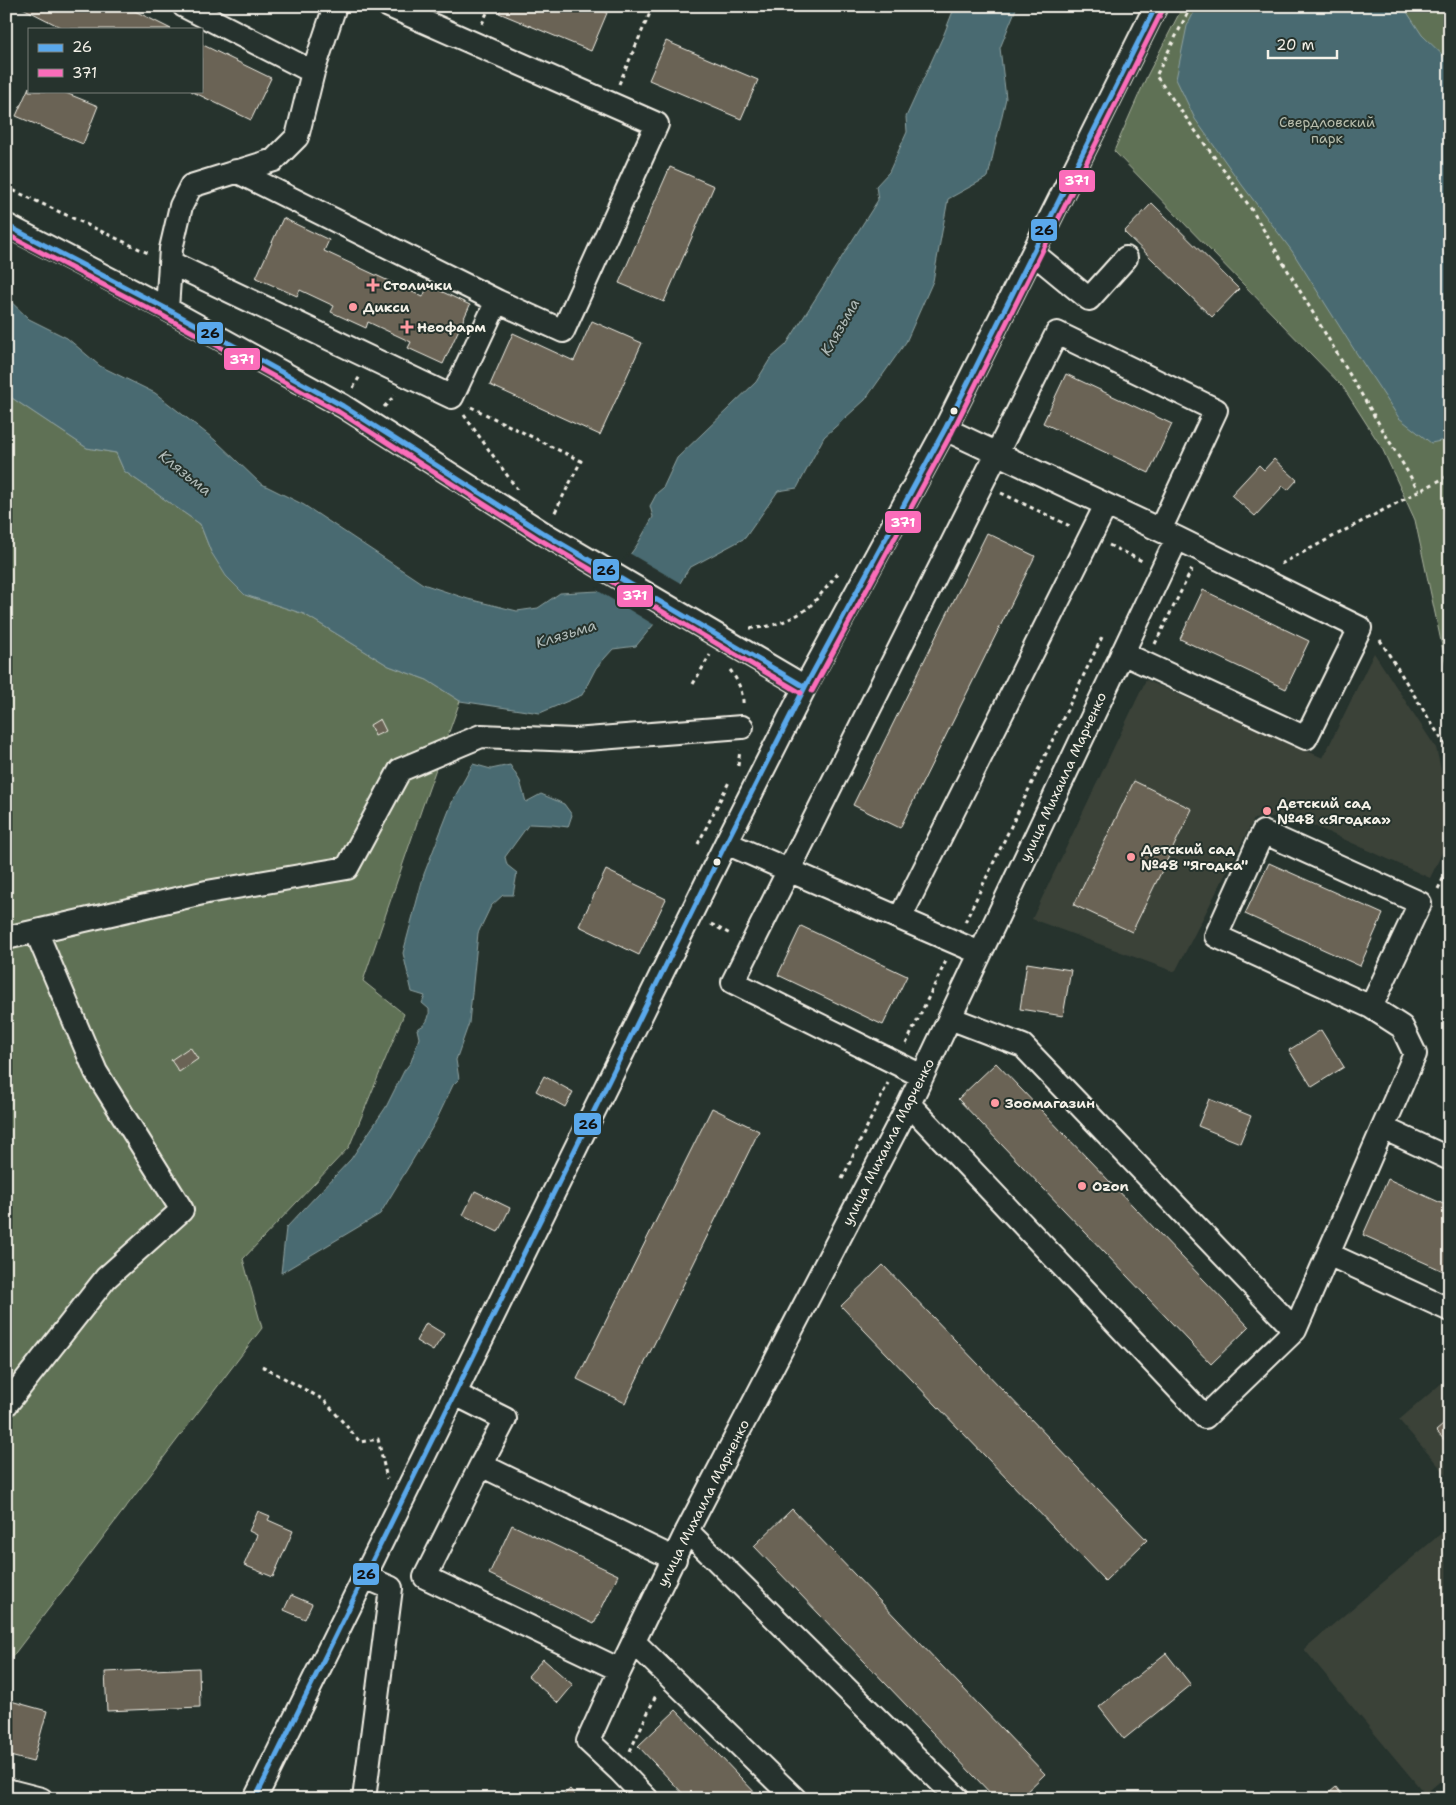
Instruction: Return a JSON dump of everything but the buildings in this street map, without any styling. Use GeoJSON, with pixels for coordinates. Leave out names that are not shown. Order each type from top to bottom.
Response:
{"type":"FeatureCollection","features":[{"type":"Feature","properties":{"kind":"street"},"geometry":{"type":"LineString","coordinates":[[184,6],[313,72]]}},
{"type":"Feature","properties":{"kind":"street"},"geometry":{"type":"LineString","coordinates":[[167,309],[171,249],[181,206],[191,186],[274,160],[297,138],[313,72],[336,6]]}},
{"type":"Feature","properties":{"kind":"street"},"geometry":{"type":"LineString","coordinates":[[236,171],[563,332],[657,124],[389,6]]}},
{"type":"Feature","properties":{"kind":"street"},"geometry":{"type":"LineString","coordinates":[[255,1799],[726,843],[805,687],[945,429],[1156,6]]}},
{"type":"Feature","properties":{"kind":"street"},"geometry":{"type":"LineString","coordinates":[[6,225],[167,309],[343,406],[547,526],[717,643],[805,687]]}},
{"type":"Feature","properties":{"kind":"street"},"geometry":{"type":"LineString","coordinates":[[1033,253],[1089,299],[1126,258]]}},
{"type":"Feature","properties":{"kind":"street"},"geometry":{"type":"LineString","coordinates":[[171,263],[452,397],[497,301]]}},
{"type":"Feature","properties":{"kind":"street","name":"улица Михаила Марченко"},"geometry":{"type":"LineString","coordinates":[[620,1770],[588,1741],[687,1530],[909,1104],[950,1018],[1122,653],[1216,410],[1057,333],[997,453]]}},
{"type":"Feature","properties":{"kind":"street"},"geometry":{"type":"LineString","coordinates":[[945,429],[1168,534],[1360,628],[1306,738],[1122,653]]}},
{"type":"Feature","properties":{"kind":"street"},"geometry":{"type":"LineString","coordinates":[[922,1076],[733,982],[997,453]]}},
{"type":"Feature","properties":{"kind":"street"},"geometry":{"type":"LineString","coordinates":[[900,918],[1106,505]]}},
{"type":"Feature","properties":{"kind":"street"},"geometry":{"type":"LineString","coordinates":[[6,938],[207,892],[347,868],[400,770],[480,736],[574,740],[742,727]]}},
{"type":"Feature","properties":{"kind":"street"},"geometry":{"type":"LineString","coordinates":[[909,1104],[1205,1417],[1295,1330],[1414,1054],[1402,1027],[1372,1007],[1216,936],[1263,832],[1420,903],[1372,1007]]}},
{"type":"Feature","properties":{"kind":"street"},"geometry":{"type":"LineString","coordinates":[[726,843],[980,953]]}},
{"type":"Feature","properties":{"kind":"street"},"geometry":{"type":"LineString","coordinates":[[6,1405],[106,1278],[182,1210],[96,1072],[36,931]]}},
{"type":"Feature","properties":{"kind":"street"},"geometry":{"type":"LineString","coordinates":[[950,1018],[1023,1046],[1295,1330]]}},
{"type":"Feature","properties":{"kind":"street"},"geometry":{"type":"LineString","coordinates":[[1383,1128],[1450,1159]]}},
{"type":"Feature","properties":{"kind":"street"},"geometry":{"type":"LineString","coordinates":[[1328,1254],[1450,1310]]}},
{"type":"Feature","properties":{"kind":"street"},"geometry":{"type":"LineString","coordinates":[[455,1394],[505,1419],[426,1577],[620,1670]]}},
{"type":"Feature","properties":{"kind":"street"},"geometry":{"type":"LineString","coordinates":[[481,1465],[675,1559]]}},
{"type":"Feature","properties":{"kind":"street"},"geometry":{"type":"LineString","coordinates":[[687,1530],[958,1799]]}},
{"type":"Feature","properties":{"kind":"street"},"geometry":{"type":"LineString","coordinates":[[364,1799],[391,1588],[365,1577]]}},
{"type":"Feature","properties":{"kind":"street"},"geometry":{"type":"LineString","coordinates":[[634,1642],[795,1799]]}},
{"type":"Feature","properties":{"kind":"street"},"geometry":{"type":"LineString","coordinates":[[620,1770],[647,1799]]}},
{"type":"Feature","properties":{"kind":"street"},"geometry":{"type":"LineString","coordinates":[[6,1790],[41,1799]]}},
{"type":"Feature","properties":{"kind":"path"},"geometry":{"type":"LineString","coordinates":[[610,104],[653,6]]}},
{"type":"Feature","properties":{"kind":"path"},"geometry":{"type":"LineString","coordinates":[[1191,6],[1156,76],[1250,207],[1419,491]]}},
{"type":"Feature","properties":{"kind":"path"},"geometry":{"type":"LineString","coordinates":[[6,187],[171,263]]}},
{"type":"Feature","properties":{"kind":"path"},"geometry":{"type":"LineString","coordinates":[[379,411],[412,378]]}},
{"type":"Feature","properties":{"kind":"path"},"geometry":{"type":"LineString","coordinates":[[452,397],[520,492]]}},
{"type":"Feature","properties":{"kind":"path"},"geometry":{"type":"LineString","coordinates":[[452,397],[581,461],[547,526]]}},
{"type":"Feature","properties":{"kind":"path"},"geometry":{"type":"LineString","coordinates":[[1256,578],[1450,475]]}},
{"type":"Feature","properties":{"kind":"path"},"geometry":{"type":"LineString","coordinates":[[744,626],[764,628],[784,622],[808,608],[844,568]]}},
{"type":"Feature","properties":{"kind":"path"},"geometry":{"type":"LineString","coordinates":[[1360,628],[1379,639],[1445,745],[1450,763]]}},
{"type":"Feature","properties":{"kind":"path"},"geometry":{"type":"LineString","coordinates":[[693,684],[717,643]]}},
{"type":"Feature","properties":{"kind":"path"},"geometry":{"type":"LineString","coordinates":[[724,663],[736,677],[743,700],[738,764],[734,772]]}},
{"type":"Feature","properties":{"kind":"path"},"geometry":{"type":"LineString","coordinates":[[694,852],[730,781]]}},
{"type":"Feature","properties":{"kind":"path"},"geometry":{"type":"LineString","coordinates":[[705,921],[751,944]]}},
{"type":"Feature","properties":{"kind":"path"},"geometry":{"type":"LineString","coordinates":[[262,1366],[324,1400],[360,1442],[378,1439],[388,1483]]}},
{"type":"Feature","properties":{"kind":"path"},"geometry":{"type":"LineString","coordinates":[[620,1770],[666,1672]]}},
{"type":"Feature","properties":{"kind":"shaded area","name":"Детский сад №48 «Ягодка»"},"geometry":{"type":"Polygon","coordinates":[[[1374,653],[1436,748],[1450,808],[1450,837],[1430,878],[1290,815],[1254,819],[1175,972],[1032,919],[1146,680],[1323,758],[1374,653]]]}},
{"type":"Feature","properties":{"kind":"shaded area"},"geometry":{"type":"Polygon","coordinates":[[[1450,1376],[1450,1479],[1399,1420],[1450,1376]]]}},
{"type":"Feature","properties":{"kind":"shaded area"},"geometry":{"type":"Polygon","coordinates":[[[1450,1526],[1450,1773],[1425,1794],[1304,1649],[1450,1526]]]}},
{"type":"Feature","properties":{"kind":"green space","name":"Свердловский парк"},"geometry":{"type":"Polygon","coordinates":[[[1183,6],[1450,6],[1450,683],[1415,520],[1382,448],[1343,387],[1114,151],[1147,76],[1183,6]]]}},
{"type":"Feature","properties":{"kind":"green space"},"geometry":{"type":"Polygon","coordinates":[[[6,394],[87,448],[116,453],[124,471],[200,524],[211,552],[245,595],[304,614],[389,666],[427,680],[460,701],[363,981],[404,1014],[349,1147],[243,1259],[262,1328],[6,1665],[6,394]]]}},
{"type":"Feature","properties":{"kind":"water","name":"Клязьма"},"geometry":{"type":"Polygon","coordinates":[[[955,6],[1017,6],[1000,48],[1006,98],[988,177],[948,199],[933,281],[906,342],[865,400],[824,437],[797,488],[778,491],[745,538],[689,568],[659,618],[636,646],[613,649],[596,668],[582,695],[540,713],[460,701],[427,680],[389,666],[304,614],[245,595],[226,576],[211,552],[200,524],[124,471],[116,453],[87,448],[6,394],[6,297],[29,319],[67,338],[100,366],[155,393],[215,440],[260,483],[304,505],[423,584],[468,599],[517,611],[538,608],[560,593],[599,591],[611,581],[637,545],[653,517],[650,506],[657,493],[663,488],[677,458],[756,382],[770,359],[786,345],[878,200],[876,186],[889,172],[907,132],[906,117],[955,6]]]}},
{"type":"Feature","properties":{"kind":"water","name":"Свердловский парк"},"geometry":{"type":"Polygon","coordinates":[[[1197,6],[1403,6],[1422,35],[1450,62],[1450,439],[1431,443],[1399,418],[1292,251],[1195,119],[1176,79],[1187,26],[1197,6]]]}},
{"type":"Feature","properties":{"kind":"water"},"geometry":{"type":"Polygon","coordinates":[[[473,764],[491,769],[510,765],[520,781],[526,802],[541,794],[564,804],[572,815],[568,827],[529,824],[505,857],[507,865],[517,873],[513,895],[503,895],[491,906],[478,933],[469,1023],[456,1060],[459,1079],[453,1085],[435,1123],[380,1214],[281,1273],[286,1228],[351,1159],[386,1107],[404,1071],[411,1062],[419,1038],[417,1029],[423,1026],[428,1019],[429,1009],[422,1003],[425,996],[412,992],[403,953],[424,874],[453,800],[473,764]]]}},
{"type":"Feature","properties":{"kind":"pier"},"geometry":{"type":"Polygon","coordinates":[[[629,553],[682,584],[656,626],[595,589],[609,580],[629,553]]]}},
{"type":"Feature","properties":{"kind":"transit line","name":"26"},"geometry":{"type":"LineString","coordinates":[[255,1799],[726,843],[805,687],[945,429],[1156,6]]}},
{"type":"Feature","properties":{"kind":"transit line","name":"371"},"geometry":{"type":"LineString","coordinates":[[812,691],[952,432],[1163,9]]}},
{"type":"Feature","properties":{"kind":"transit line","name":"26"},"geometry":{"type":"LineString","coordinates":[[6,225],[167,309],[343,406],[543,533],[805,687]]}},
{"type":"Feature","properties":{"kind":"transit line","name":"371"},"geometry":{"type":"LineString","coordinates":[[6,234],[163,316],[339,412],[539,539],[801,693]]}},
{"type":"Feature","properties":{"kind":"place","name":"Столички"},"geometry":{"type":"Point","coordinates":[373,285]}},
{"type":"Feature","properties":{"kind":"place","name":"Дикси"},"geometry":{"type":"Point","coordinates":[353,307]}},
{"type":"Feature","properties":{"kind":"place","name":"Неофарм"},"geometry":{"type":"Point","coordinates":[407,327]}},
{"type":"Feature","properties":{"kind":"place","name":"Детский сад №48 «Ягодка»"},"geometry":{"type":"Point","coordinates":[1267,811]}},
{"type":"Feature","properties":{"kind":"place","name":"Детский сад №48 \"Ягодка\""},"geometry":{"type":"Point","coordinates":[1131,857]}},
{"type":"Feature","properties":{"kind":"place","name":"Зоомагазин"},"geometry":{"type":"Point","coordinates":[995,1103]}},
{"type":"Feature","properties":{"kind":"place","name":"Ozon"},"geometry":{"type":"Point","coordinates":[1082,1186]}}]}
